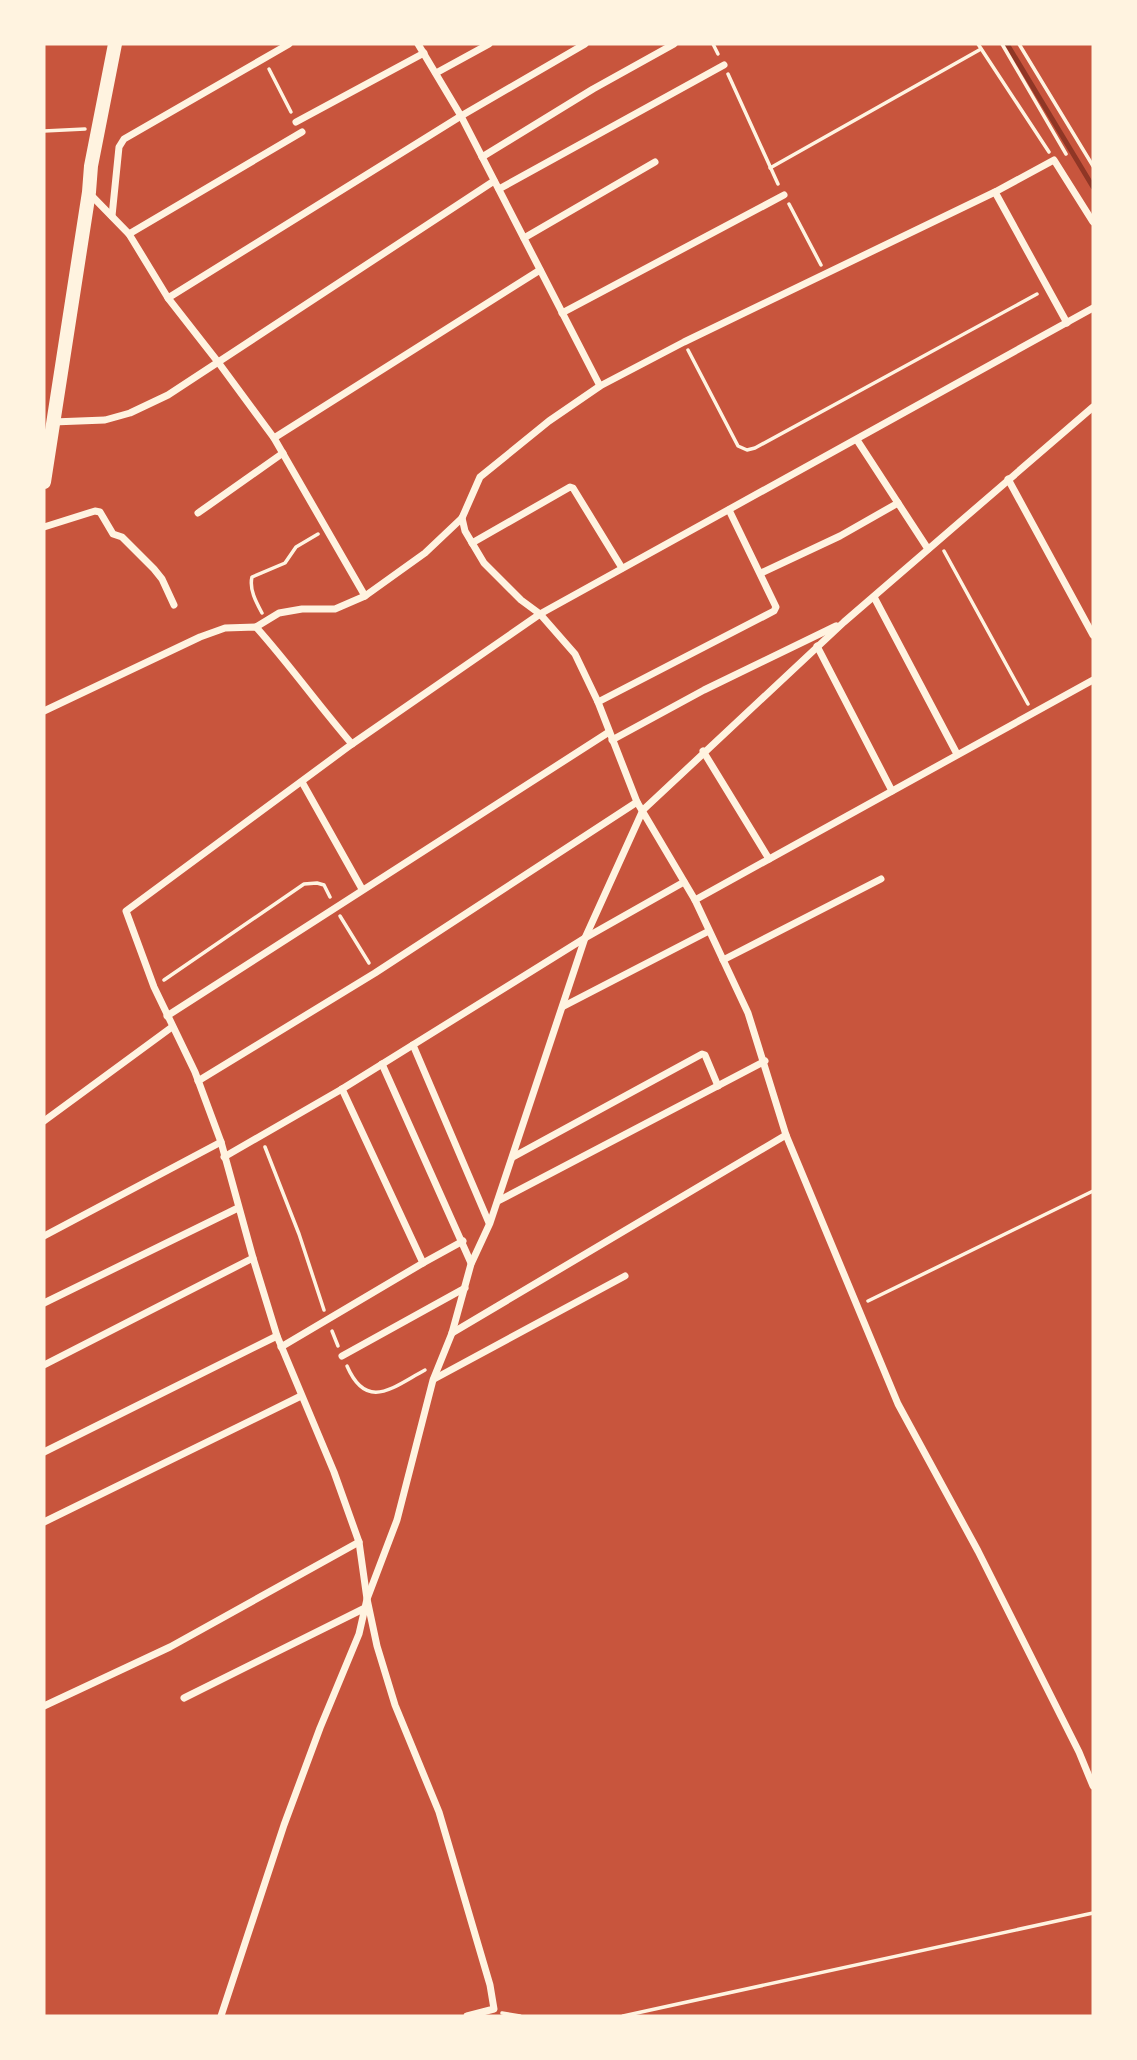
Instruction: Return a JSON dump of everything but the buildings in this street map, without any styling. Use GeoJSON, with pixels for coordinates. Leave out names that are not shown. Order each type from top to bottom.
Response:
{"type":"FeatureCollection","features":[{"type":"Feature","properties":{"kind":"main road"},"geometry":{"type":"LineString","coordinates":[[44,482],[89,192],[90,166],[115,44]]}},
{"type":"Feature","properties":{"kind":"street"},"geometry":{"type":"LineString","coordinates":[[112,216],[119,147],[124,139],[289,44]]}},
{"type":"Feature","properties":{"kind":"street"},"geometry":{"type":"LineString","coordinates":[[418,44],[461,116],[600,386]]}},
{"type":"Feature","properties":{"kind":"street"},"geometry":{"type":"LineString","coordinates":[[436,73],[489,44]]}},
{"type":"Feature","properties":{"kind":"street"},"geometry":{"type":"LineString","coordinates":[[168,298],[461,116],[585,44]]}},
{"type":"Feature","properties":{"kind":"street"},"geometry":{"type":"LineString","coordinates":[[482,158],[593,89],[674,44]]}},
{"type":"Feature","properties":{"kind":"street"},"geometry":{"type":"LineString","coordinates":[[296,122],[424,53]]}},
{"type":"Feature","properties":{"kind":"street"},"geometry":{"type":"LineString","coordinates":[[499,189],[724,65]]}},
{"type":"Feature","properties":{"kind":"street"},"geometry":{"type":"LineString","coordinates":[[129,234],[302,132]]}},
{"type":"Feature","properties":{"kind":"street"},"geometry":{"type":"LineString","coordinates":[[44,711],[200,637],[225,628],[256,627],[279,613],[290,610],[335,609],[365,596],[425,553],[462,518],[480,477],[549,421],[600,386],[825,272],[995,192],[1054,160],[1093,222]]}},
{"type":"Feature","properties":{"kind":"street"},"geometry":{"type":"LineString","coordinates":[[524,238],[655,162]]}},
{"type":"Feature","properties":{"kind":"street"},"geometry":{"type":"LineString","coordinates":[[52,422],[105,420],[130,414],[167,395],[494,181]]}},
{"type":"Feature","properties":{"kind":"street"},"geometry":{"type":"LineString","coordinates":[[89,192],[129,234],[168,298],[274,438],[365,596]]}},
{"type":"Feature","properties":{"kind":"street"},"geometry":{"type":"LineString","coordinates":[[995,192],[1067,323]]}},
{"type":"Feature","properties":{"kind":"street"},"geometry":{"type":"LineString","coordinates":[[562,313],[784,195]]}},
{"type":"Feature","properties":{"kind":"street"},"geometry":{"type":"LineString","coordinates":[[274,438],[540,270]]}},
{"type":"Feature","properties":{"kind":"street"},"geometry":{"type":"LineString","coordinates":[[467,2016],[494,2009],[489,1985],[439,1812],[395,1705],[377,1646],[359,1542],[334,1472],[277,1336],[221,1142],[198,1081],[154,987],[125,914],[128,909],[352,744],[540,614],[1093,308]]}},
{"type":"Feature","properties":{"kind":"street"},"geometry":{"type":"LineString","coordinates":[[221,2016],[284,1825],[359,1634],[367,1599],[397,1520],[433,1380],[452,1333],[471,1264],[490,1223],[585,938],[643,810],[817,646],[1093,407]]}},
{"type":"Feature","properties":{"kind":"street"},"geometry":{"type":"LineString","coordinates":[[857,440],[928,549]]}},
{"type":"Feature","properties":{"kind":"street"},"geometry":{"type":"LineString","coordinates":[[198,513],[283,453]]}},
{"type":"Feature","properties":{"kind":"street"},"geometry":{"type":"LineString","coordinates":[[1008,479],[1090,619],[1093,635]]}},
{"type":"Feature","properties":{"kind":"street"},"geometry":{"type":"LineString","coordinates":[[472,543],[570,487],[622,568]]}},
{"type":"Feature","properties":{"kind":"street"},"geometry":{"type":"LineString","coordinates":[[761,573],[839,536],[898,503]]}},
{"type":"Feature","properties":{"kind":"street"},"geometry":{"type":"LineString","coordinates":[[598,702],[774,611],[776,607],[761,573],[729,510]]}},
{"type":"Feature","properties":{"kind":"street"},"geometry":{"type":"LineString","coordinates":[[44,527],[95,511],[100,512],[113,534],[122,537],[162,579],[174,605]]}},
{"type":"Feature","properties":{"kind":"street"},"geometry":{"type":"LineString","coordinates":[[462,518],[484,563],[540,614],[575,654],[598,702],[637,802],[695,900],[748,1013],[786,1135],[898,1405],[978,1551],[1079,1752],[1093,1786]]}},
{"type":"Feature","properties":{"kind":"street"},"geometry":{"type":"LineString","coordinates":[[874,597],[957,754]]}},
{"type":"Feature","properties":{"kind":"street"},"geometry":{"type":"LineString","coordinates":[[167,1016],[362,889],[610,736],[844,622]]}},
{"type":"Feature","properties":{"kind":"street"},"geometry":{"type":"LineString","coordinates":[[256,627],[290,665],[352,744]]}},
{"type":"Feature","properties":{"kind":"street"},"geometry":{"type":"LineString","coordinates":[[817,646],[892,791]]}},
{"type":"Feature","properties":{"kind":"street"},"geometry":{"type":"LineString","coordinates":[[695,900],[1093,680]]}},
{"type":"Feature","properties":{"kind":"street"},"geometry":{"type":"LineString","coordinates":[[704,751],[769,859]]}},
{"type":"Feature","properties":{"kind":"street"},"geometry":{"type":"LineString","coordinates":[[302,782],[362,889]]}},
{"type":"Feature","properties":{"kind":"street"},"geometry":{"type":"LineString","coordinates":[[198,1081],[375,973],[637,802]]}},
{"type":"Feature","properties":{"kind":"street"},"geometry":{"type":"LineString","coordinates":[[723,960],[881,879]]}},
{"type":"Feature","properties":{"kind":"street"},"geometry":{"type":"LineString","coordinates":[[224,1157],[342,1089],[585,938],[684,882]]}},
{"type":"Feature","properties":{"kind":"street"},"geometry":{"type":"LineString","coordinates":[[564,1006],[709,931]]}},
{"type":"Feature","properties":{"kind":"street"},"geometry":{"type":"LineString","coordinates":[[44,1121],[172,1027]]}},
{"type":"Feature","properties":{"kind":"street"},"geometry":{"type":"LineString","coordinates":[[413,1045],[490,1223]]}},
{"type":"Feature","properties":{"kind":"street"},"geometry":{"type":"LineString","coordinates":[[512,1157],[702,1054],[705,1055],[718,1086]]}},
{"type":"Feature","properties":{"kind":"street"},"geometry":{"type":"LineString","coordinates":[[497,1201],[765,1061]]}},
{"type":"Feature","properties":{"kind":"street"},"geometry":{"type":"LineString","coordinates":[[382,1064],[471,1264]]}},
{"type":"Feature","properties":{"kind":"street"},"geometry":{"type":"LineString","coordinates":[[342,1089],[423,1263]]}},
{"type":"Feature","properties":{"kind":"street"},"geometry":{"type":"LineString","coordinates":[[452,1333],[786,1135]]}},
{"type":"Feature","properties":{"kind":"street"},"geometry":{"type":"LineString","coordinates":[[44,1237],[221,1142]]}},
{"type":"Feature","properties":{"kind":"street"},"geometry":{"type":"LineString","coordinates":[[44,1303],[238,1208]]}},
{"type":"Feature","properties":{"kind":"street"},"geometry":{"type":"LineString","coordinates":[[281,1347],[463,1241]]}},
{"type":"Feature","properties":{"kind":"street"},"geometry":{"type":"LineString","coordinates":[[44,1365],[253,1258]]}},
{"type":"Feature","properties":{"kind":"street"},"geometry":{"type":"LineString","coordinates":[[433,1380],[625,1276]]}},
{"type":"Feature","properties":{"kind":"street"},"geometry":{"type":"LineString","coordinates":[[342,1356],[465,1288]]}},
{"type":"Feature","properties":{"kind":"street"},"geometry":{"type":"LineString","coordinates":[[44,1452],[277,1336]]}},
{"type":"Feature","properties":{"kind":"street"},"geometry":{"type":"LineString","coordinates":[[44,1522],[301,1396]]}},
{"type":"Feature","properties":{"kind":"street"},"geometry":{"type":"LineString","coordinates":[[44,1706],[170,1647],[359,1542]]}},
{"type":"Feature","properties":{"kind":"street"},"geometry":{"type":"LineString","coordinates":[[184,1698],[365,1608]]}},
{"type":"Feature","properties":{"kind":"path"},"geometry":{"type":"LineString","coordinates":[[712,44],[770,169],[825,272]]}},
{"type":"Feature","properties":{"kind":"path"},"geometry":{"type":"LineString","coordinates":[[1002,44],[1072,164]]}},
{"type":"Feature","properties":{"kind":"path"},"geometry":{"type":"LineString","coordinates":[[1019,44],[1093,166]]}},
{"type":"Feature","properties":{"kind":"path"},"geometry":{"type":"LineString","coordinates":[[770,169],[980,46],[1054,160]]}},
{"type":"Feature","properties":{"kind":"path"},"geometry":{"type":"LineString","coordinates":[[265,60],[296,122]]}},
{"type":"Feature","properties":{"kind":"path"},"geometry":{"type":"LineString","coordinates":[[44,131],[97,129]]}},
{"type":"Feature","properties":{"kind":"path"},"geometry":{"type":"LineString","coordinates":[[684,342],[738,446],[747,450],[1049,288]]}},
{"type":"Feature","properties":{"kind":"path"},"geometry":{"type":"LineString","coordinates":[[266,621],[253,593],[252,578],[285,562],[296,547],[325,530]]}},
{"type":"Feature","properties":{"kind":"path"},"geometry":{"type":"LineString","coordinates":[[938,540],[1033,713]]}},
{"type":"Feature","properties":{"kind":"path"},"geometry":{"type":"LineString","coordinates":[[154,987],[303,884],[317,883],[324,885],[375,973]]}},
{"type":"Feature","properties":{"kind":"path"},"geometry":{"type":"LineString","coordinates":[[260,1135],[299,1234],[327,1320],[353,1380],[361,1389],[373,1393],[384,1392],[441,1362]]}},
{"type":"Feature","properties":{"kind":"path"},"geometry":{"type":"LineString","coordinates":[[857,1307],[1093,1191]]}},
{"type":"Feature","properties":{"kind":"path"},"geometry":{"type":"LineString","coordinates":[[623,2016],[1093,1913]]}},
{"type":"Feature","properties":{"kind":"waterway"},"geometry":{"type":"LineString","coordinates":[[1007,44],[1093,187]]}}]}
